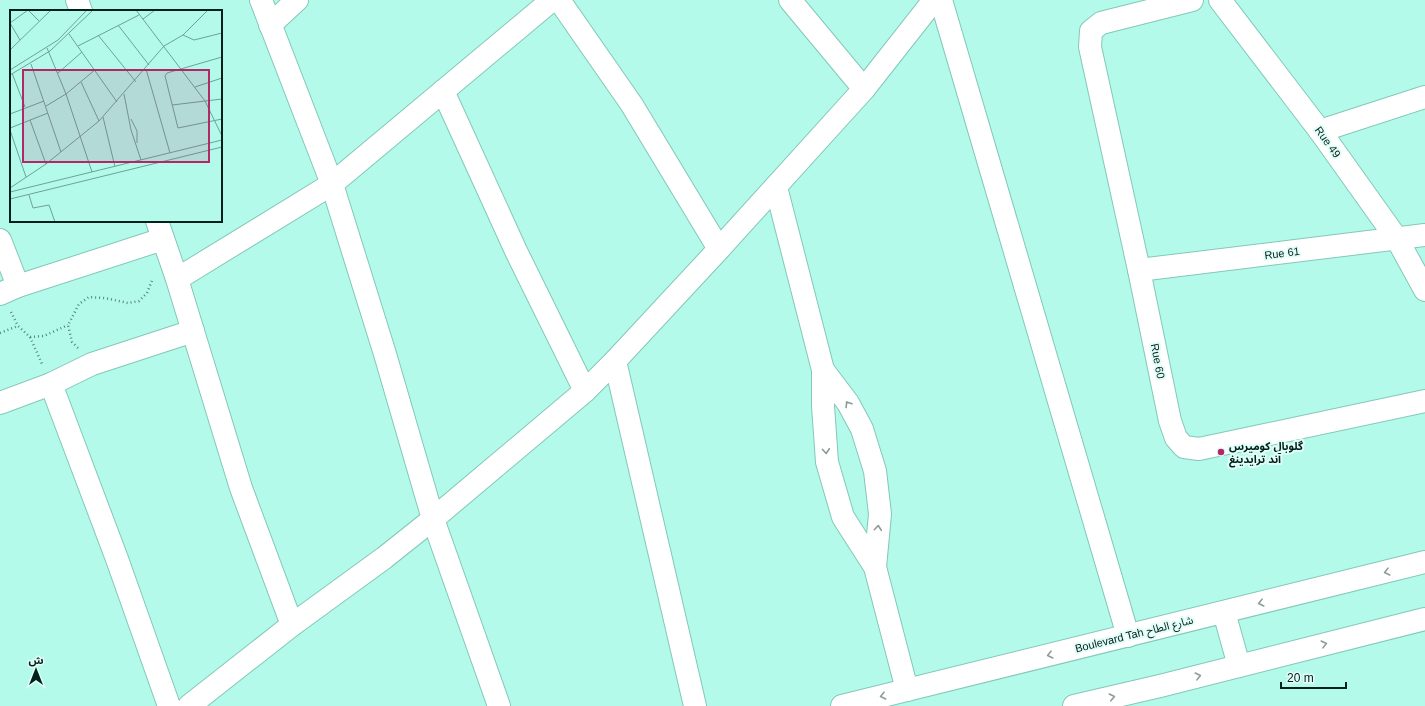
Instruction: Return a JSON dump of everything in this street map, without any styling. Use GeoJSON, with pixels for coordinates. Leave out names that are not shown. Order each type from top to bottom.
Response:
{"type":"FeatureCollection","features":[{"type":"Feature","properties":{"kind":"street"},"geometry":{"type":"LineString","coordinates":[[77,0],[81,10]]}},
{"type":"Feature","properties":{"kind":"street"},"geometry":{"type":"LineString","coordinates":[[261,0],[332,184],[385,354],[433,519],[499,706]]}},
{"type":"Feature","properties":{"kind":"street"},"geometry":{"type":"LineString","coordinates":[[270,25],[297,0]]}},
{"type":"Feature","properties":{"kind":"street"},"geometry":{"type":"LineString","coordinates":[[177,279],[332,184],[552,0]]}},
{"type":"Feature","properties":{"kind":"street"},"geometry":{"type":"LineString","coordinates":[[559,0],[632,105],[719,249]]}},
{"type":"Feature","properties":{"kind":"street"},"geometry":{"type":"LineString","coordinates":[[790,0],[864,89]]}},
{"type":"Feature","properties":{"kind":"street"},"geometry":{"type":"LineString","coordinates":[[189,706],[292,625],[384,558],[433,519],[585,391],[615,361],[719,249],[864,89],[934,0]]}},
{"type":"Feature","properties":{"kind":"street"},"geometry":{"type":"LineString","coordinates":[[941,0],[1128,636]]}},
{"type":"Feature","properties":{"kind":"street","name":"Rue 60"},"geometry":{"type":"LineString","coordinates":[[1192,0],[1101,23],[1091,32],[1090,47],[1139,270],[1170,421],[1176,438],[1184,447],[1199,449],[1425,402]]}},
{"type":"Feature","properties":{"kind":"street","name":"Rue 49"},"geometry":{"type":"LineString","coordinates":[[1220,0],[1320,131],[1397,239],[1425,290]]}},
{"type":"Feature","properties":{"kind":"street"},"geometry":{"type":"LineString","coordinates":[[443,90],[516,251],[585,391]]}},
{"type":"Feature","properties":{"kind":"street"},"geometry":{"type":"LineString","coordinates":[[1320,131],[1425,97]]}},
{"type":"Feature","properties":{"kind":"street"},"geometry":{"type":"LineString","coordinates":[[776,187],[823,370],[823,406],[827,462],[843,517],[875,567],[906,690]]}},
{"type":"Feature","properties":{"kind":"street","name":"Rue 61"},"geometry":{"type":"LineString","coordinates":[[1139,270],[1425,235]]}},
{"type":"Feature","properties":{"kind":"street"},"geometry":{"type":"LineString","coordinates":[[0,240],[7,291],[163,238],[241,488],[292,625]]}},
{"type":"Feature","properties":{"kind":"street"},"geometry":{"type":"LineString","coordinates":[[0,403],[52,384],[92,364],[193,331]]}},
{"type":"Feature","properties":{"kind":"street"},"geometry":{"type":"LineString","coordinates":[[615,361],[695,706]]}},
{"type":"Feature","properties":{"kind":"street"},"geometry":{"type":"LineString","coordinates":[[823,370],[848,403],[862,429],[874,471],[880,514],[875,567]]}},
{"type":"Feature","properties":{"kind":"street"},"geometry":{"type":"LineString","coordinates":[[52,384],[117,559],[169,706]]}},
{"type":"Feature","properties":{"kind":"street","name":"Boulevard Tah شارع الطاح"},"geometry":{"type":"LineString","coordinates":[[842,706],[1425,562]]}},
{"type":"Feature","properties":{"kind":"street"},"geometry":{"type":"LineString","coordinates":[[1224,612],[1239,666]]}},
{"type":"Feature","properties":{"kind":"street"},"geometry":{"type":"LineString","coordinates":[[1074,706],[1425,619]]}},
{"type":"Feature","properties":{"kind":"path"},"geometry":{"type":"LineString","coordinates":[[30,337],[44,336],[68,324],[79,304],[89,297],[105,298],[128,303],[139,301],[147,293],[155,273],[163,238]]}},
{"type":"Feature","properties":{"kind":"path"},"geometry":{"type":"LineString","coordinates":[[7,291],[18,326],[30,337],[52,384]]}},
{"type":"Feature","properties":{"kind":"path"},"geometry":{"type":"LineString","coordinates":[[68,324],[72,342],[92,364]]}},
{"type":"Feature","properties":{"kind":"path"},"geometry":{"type":"LineString","coordinates":[[0,333],[18,326]]}},
{"type":"Feature","properties":{"kind":"place","name":"گلوبال كوميرس آند ترايدينغ"},"geometry":{"type":"Point","coordinates":[1221,452]}}]}
